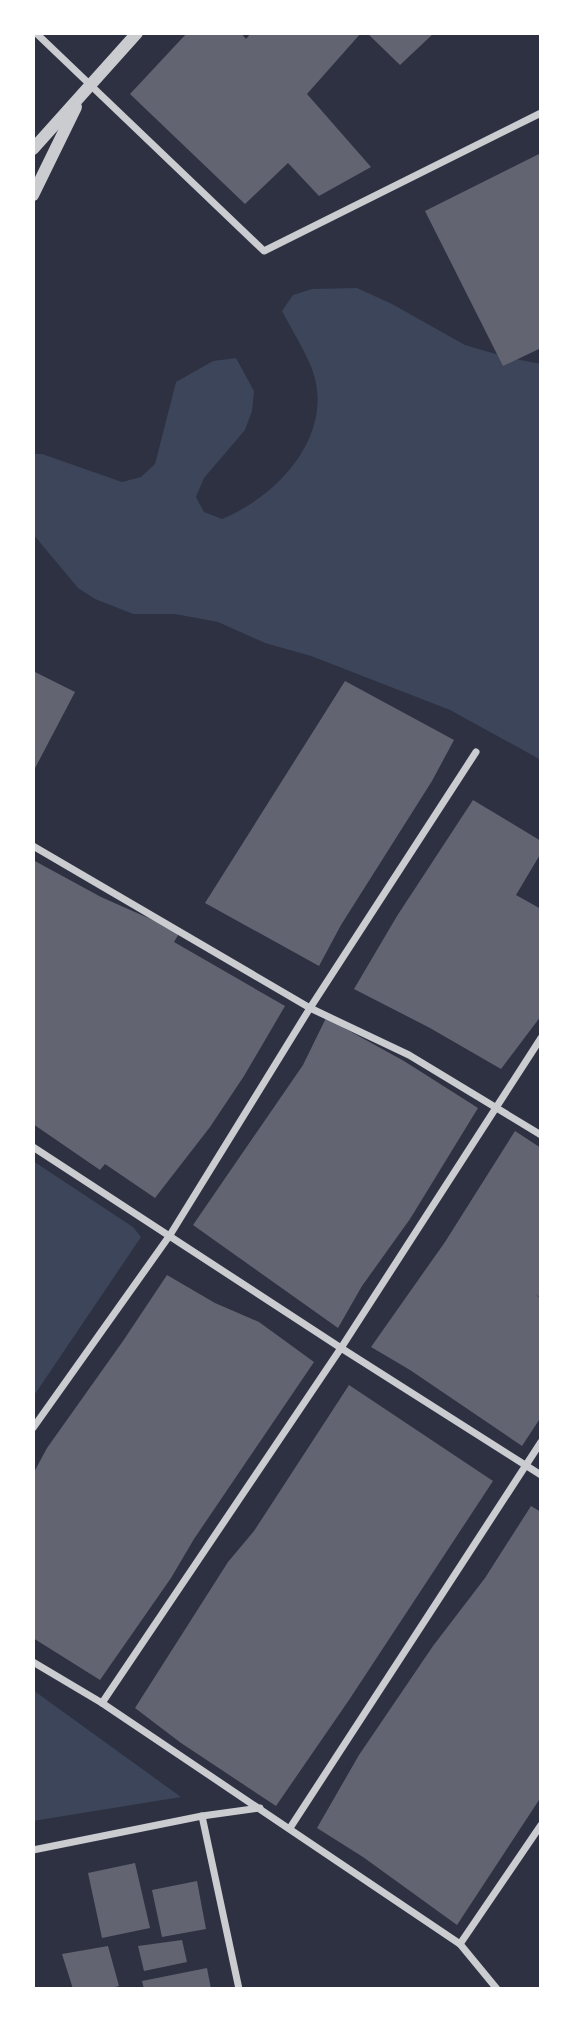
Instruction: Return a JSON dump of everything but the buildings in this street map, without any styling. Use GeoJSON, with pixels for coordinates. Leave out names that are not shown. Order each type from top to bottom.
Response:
{"type":"FeatureCollection","features":[{"type":"Feature","properties":{"kind":"street"},"geometry":{"type":"LineString","coordinates":[[36,33],[264,251],[541,113]]}},
{"type":"Feature","properties":{"kind":"street"},"geometry":{"type":"LineString","coordinates":[[33,149],[136,33]]}},
{"type":"Feature","properties":{"kind":"street"},"geometry":{"type":"LineString","coordinates":[[33,195],[81,96]]}},
{"type":"Feature","properties":{"kind":"street"},"geometry":{"type":"LineString","coordinates":[[33,1427],[170,1235],[310,1008],[476,752]]}},
{"type":"Feature","properties":{"kind":"street"},"geometry":{"type":"LineString","coordinates":[[33,846],[310,1008],[409,1055],[541,1136]]}},
{"type":"Feature","properties":{"kind":"street"},"geometry":{"type":"LineString","coordinates":[[102,1703],[341,1348],[541,1038]]}},
{"type":"Feature","properties":{"kind":"street"},"geometry":{"type":"LineString","coordinates":[[33,1147],[541,1475]]}},
{"type":"Feature","properties":{"kind":"street"},"geometry":{"type":"LineString","coordinates":[[290,1828],[541,1442]]}},
{"type":"Feature","properties":{"kind":"street"},"geometry":{"type":"LineString","coordinates":[[33,1662],[102,1703],[460,1944],[496,1989]]}},
{"type":"Feature","properties":{"kind":"street"},"geometry":{"type":"LineString","coordinates":[[33,1850],[202,1816],[260,1808]]}},
{"type":"Feature","properties":{"kind":"street"},"geometry":{"type":"LineString","coordinates":[[202,1816],[239,1989]]}},
{"type":"Feature","properties":{"kind":"street"},"geometry":{"type":"LineString","coordinates":[[460,1944],[541,1825]]}},
{"type":"Feature","properties":{"kind":"shaded area"},"geometry":{"type":"Polygon","coordinates":[[[357,288],[392,304],[465,345],[541,364],[541,760],[450,710],[311,656],[265,643],[218,622],[175,614],[133,614],[95,599],[78,588],[33,534],[33,454],[42,454],[122,482],[141,477],[155,464],[176,382],[213,361],[236,358],[254,391],[252,411],[245,430],[204,478],[196,497],[204,512],[222,519],[263,495],[297,460],[309,439],[316,417],[317,393],[312,369],[282,311],[293,295],[312,289],[357,288]]]}},
{"type":"Feature","properties":{"kind":"shaded area"},"geometry":{"type":"Polygon","coordinates":[[[33,1161],[133,1227],[141,1237],[33,1397],[33,1161]]]}},
{"type":"Feature","properties":{"kind":"shaded area"},"geometry":{"type":"Polygon","coordinates":[[[33,1690],[181,1797],[33,1821],[33,1690]]]}}]}
